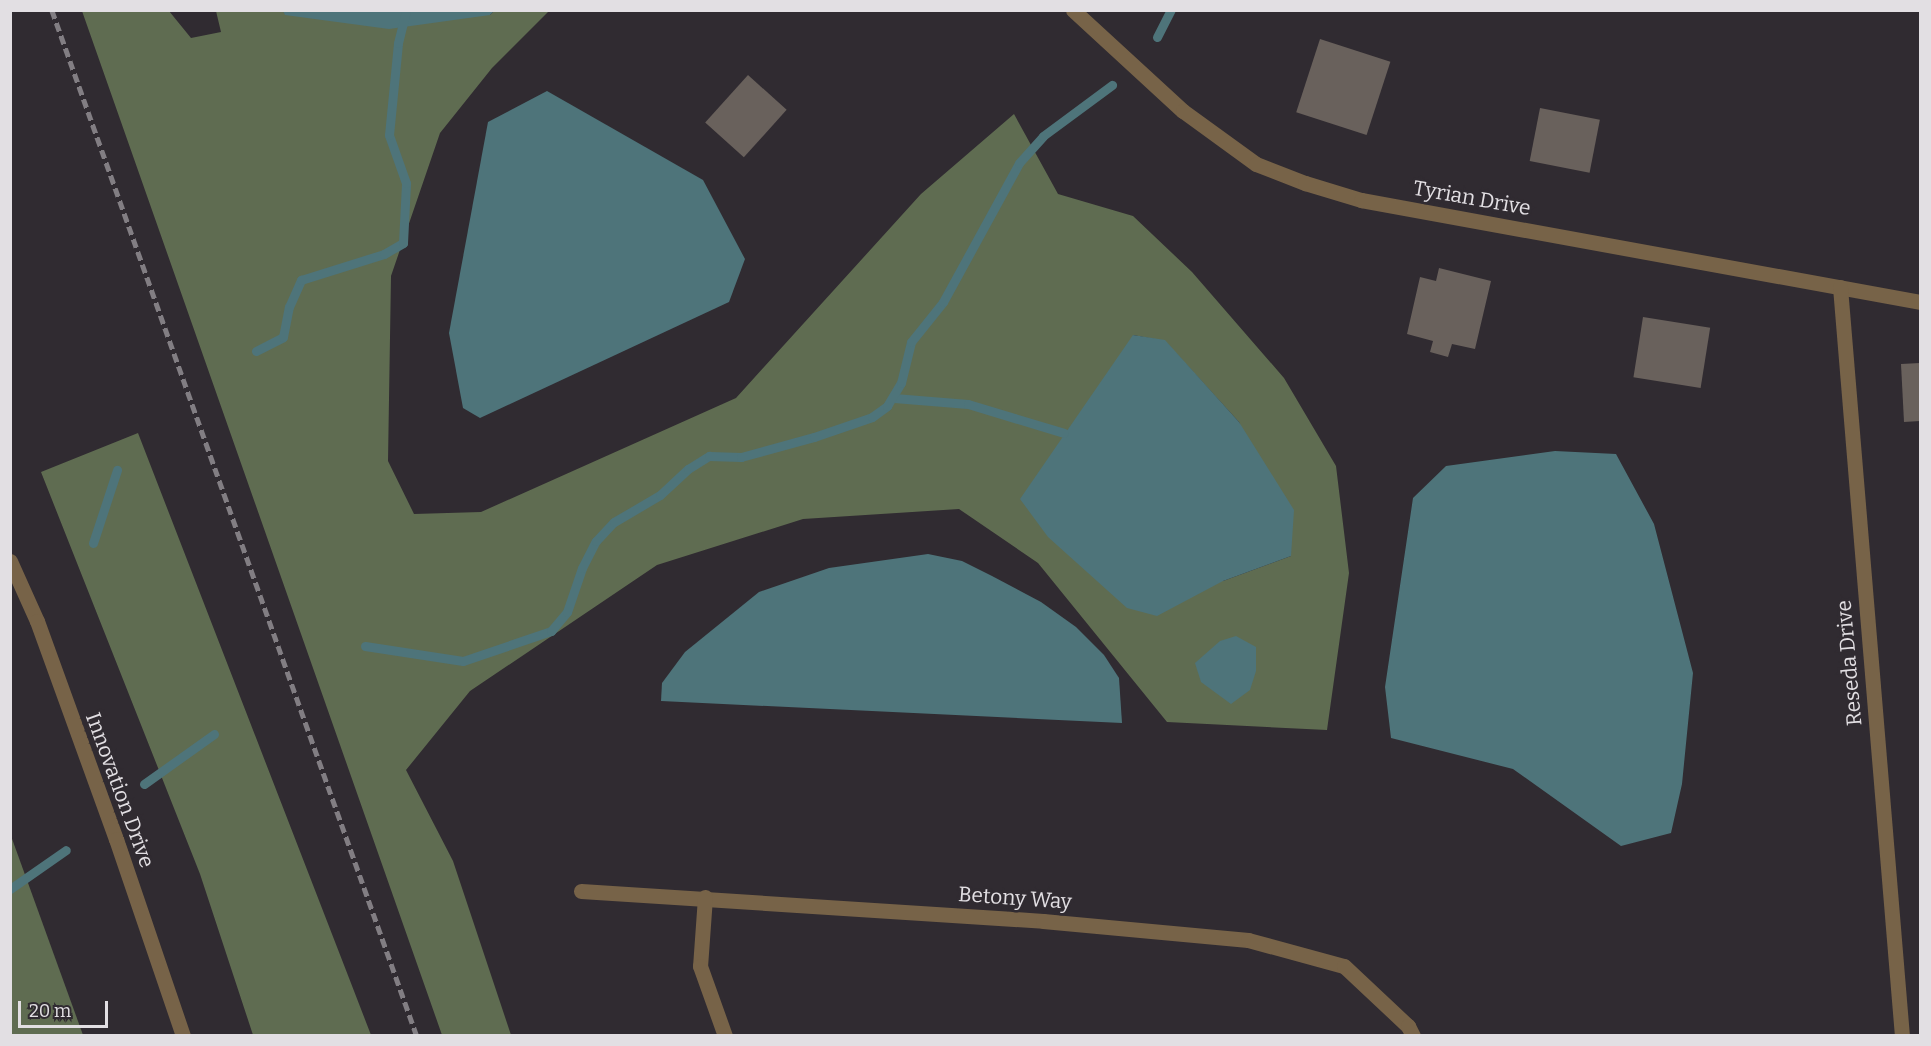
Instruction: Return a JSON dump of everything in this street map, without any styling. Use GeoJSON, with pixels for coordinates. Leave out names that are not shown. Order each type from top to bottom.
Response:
{"type":"FeatureCollection","features":[{"type":"Feature","properties":{"kind":"street","name":"Tyrian Drive"},"geometry":{"type":"LineString","coordinates":[[1072,10],[1183,111],[1256,164],[1305,183],[1361,200],[1920,302]]}},
{"type":"Feature","properties":{"kind":"street","name":"Reseda Drive"},"geometry":{"type":"LineString","coordinates":[[1840,287],[1902,1035]]}},
{"type":"Feature","properties":{"kind":"street","name":"Innovation Drive"},"geometry":{"type":"LineString","coordinates":[[10,561],[37,621],[183,1035]]}},
{"type":"Feature","properties":{"kind":"street","name":"Betony Way"},"geometry":{"type":"LineString","coordinates":[[581,891],[705,897],[1043,921],[1248,940],[1344,966],[1408,1026],[1413,1035]]}},
{"type":"Feature","properties":{"kind":"street"},"geometry":{"type":"LineString","coordinates":[[705,897],[700,966],[725,1035]]}},
{"type":"Feature","properties":{"kind":"green space"},"geometry":{"type":"Polygon","coordinates":[[[82,11],[169,11],[191,38],[221,32],[216,11],[283,11],[286,15],[490,15],[494,11],[549,11],[492,68],[440,133],[391,276],[388,461],[414,514],[481,512],[736,398],[921,194],[1014,114],[1058,194],[1133,216],[1192,272],[1284,378],[1336,466],[1349,573],[1327,730],[1167,722],[1038,563],[959,509],[803,519],[657,565],[470,691],[406,770],[453,861],[511,1035],[442,1035],[82,11]],[[1133,335],[1223,581],[1291,556],[1239,422],[1165,341],[1133,335]]]}},
{"type":"Feature","properties":{"kind":"green space"},"geometry":{"type":"Polygon","coordinates":[[[138,433],[371,1035],[253,1035],[200,874],[41,472],[138,433]]]}},
{"type":"Feature","properties":{"kind":"green space"},"geometry":{"type":"Polygon","coordinates":[[[11,836],[83,1035],[11,1035],[11,836]]]}},
{"type":"Feature","properties":{"kind":"water"},"geometry":{"type":"Polygon","coordinates":[[[283,11],[494,11],[490,15],[389,29],[285,15],[283,11]]]}},
{"type":"Feature","properties":{"kind":"water"},"geometry":{"type":"Polygon","coordinates":[[[547,91],[703,180],[745,259],[729,302],[480,418],[463,408],[449,333],[488,122],[547,91]]]}},
{"type":"Feature","properties":{"kind":"water"},"geometry":{"type":"Polygon","coordinates":[[[1133,335],[1165,340],[1239,422],[1294,510],[1291,556],[1223,581],[1157,616],[1127,608],[1048,537],[1020,499],[1133,335]]]}},
{"type":"Feature","properties":{"kind":"water"},"geometry":{"type":"Polygon","coordinates":[[[1555,451],[1616,454],[1654,524],[1693,673],[1682,784],[1671,833],[1621,846],[1513,769],[1391,738],[1385,687],[1413,498],[1446,466],[1555,451]]]}},
{"type":"Feature","properties":{"kind":"water"},"geometry":{"type":"Polygon","coordinates":[[[928,554],[962,561],[1041,602],[1076,627],[1104,655],[1119,678],[1122,723],[661,701],[662,683],[685,652],[759,592],[829,568],[928,554]]]}},
{"type":"Feature","properties":{"kind":"water"},"geometry":{"type":"Polygon","coordinates":[[[1236,636],[1256,647],[1256,671],[1250,690],[1231,704],[1201,682],[1195,663],[1220,641],[1236,636]]]}},
{"type":"Feature","properties":{"kind":"building"},"geometry":{"type":"Polygon","coordinates":[[[1320,39],[1390,62],[1367,135],[1296,112],[1320,39]]]}},
{"type":"Feature","properties":{"kind":"building"},"geometry":{"type":"Polygon","coordinates":[[[748,75],[787,110],[744,157],[705,123],[748,75]]]}},
{"type":"Feature","properties":{"kind":"building"},"geometry":{"type":"Polygon","coordinates":[[[1540,108],[1600,120],[1590,173],[1530,161],[1540,108]]]}},
{"type":"Feature","properties":{"kind":"building"},"geometry":{"type":"Polygon","coordinates":[[[1439,268],[1491,281],[1475,349],[1452,344],[1448,357],[1430,352],[1433,341],[1407,334],[1420,277],[1436,281],[1439,268]]]}},
{"type":"Feature","properties":{"kind":"building"},"geometry":{"type":"Polygon","coordinates":[[[1643,317],[1710,328],[1701,388],[1633,377],[1643,317]]]}},
{"type":"Feature","properties":{"kind":"building"},"geometry":{"type":"Polygon","coordinates":[[[1920,363],[1920,421],[1904,422],[1901,364],[1920,363]]]}},
{"type":"Feature","properties":{"kind":"waterway"},"geometry":{"type":"LineString","coordinates":[[256,351],[283,337],[289,307],[301,280],[384,254],[403,243],[406,183],[389,135],[398,43],[406,10]]}},
{"type":"Feature","properties":{"kind":"waterway"},"geometry":{"type":"LineString","coordinates":[[1157,37],[1171,10]]}},
{"type":"Feature","properties":{"kind":"waterway"},"geometry":{"type":"LineString","coordinates":[[365,646],[463,661],[551,631],[567,612],[582,568],[596,541],[614,522],[660,495],[688,469],[709,456],[741,457],[814,437],[872,417],[887,406],[901,383],[911,342],[943,302],[1019,163],[1043,136],[1112,85]]}},
{"type":"Feature","properties":{"kind":"waterway"},"geometry":{"type":"LineString","coordinates":[[894,398],[968,404],[1064,433]]}},
{"type":"Feature","properties":{"kind":"waterway"},"geometry":{"type":"LineString","coordinates":[[93,543],[117,470]]}},
{"type":"Feature","properties":{"kind":"waterway"},"geometry":{"type":"LineString","coordinates":[[144,784],[214,734]]}},
{"type":"Feature","properties":{"kind":"waterway"},"geometry":{"type":"LineString","coordinates":[[10,889],[66,850]]}},
{"type":"Feature","properties":{"kind":"railway"},"geometry":{"type":"LineString","coordinates":[[52,10],[417,1036]]}}]}
